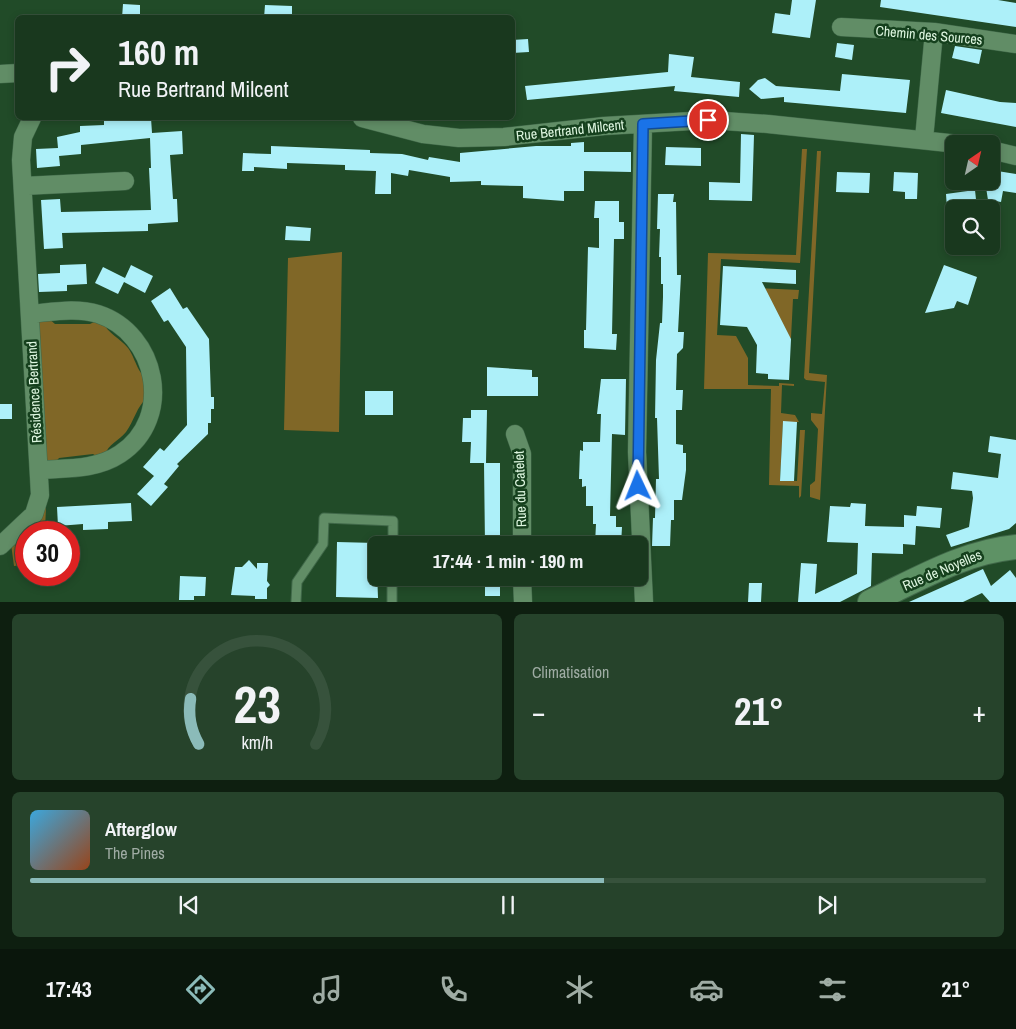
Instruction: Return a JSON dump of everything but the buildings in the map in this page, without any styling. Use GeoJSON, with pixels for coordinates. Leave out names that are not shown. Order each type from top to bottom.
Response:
{"type":"FeatureCollection","features":[{"type":"Feature","properties":{"kind":"street","name":"Chemin des Sources"},"geometry":{"type":"LineString","coordinates":[[842,27],[934,32],[1016,44]]}},
{"type":"Feature","properties":{"kind":"street"},"geometry":{"type":"LineString","coordinates":[[924,139],[934,32]]}},
{"type":"Feature","properties":{"kind":"street"},"geometry":{"type":"LineString","coordinates":[[0,74],[15,73]]}},
{"type":"Feature","properties":{"kind":"street","name":"Résidence Bertrand"},"geometry":{"type":"LineString","coordinates":[[0,546],[23,526],[37,509],[40,495],[23,186],[23,137],[31,120]]}},
{"type":"Feature","properties":{"kind":"street","name":"Rue Bertrand Milcent"},"geometry":{"type":"LineString","coordinates":[[370,120],[423,134],[459,138],[513,136],[687,121],[744,122],[945,142]]}},
{"type":"Feature","properties":{"kind":"street"},"geometry":{"type":"LineString","coordinates":[[643,124],[637,452],[644,602]]}},
{"type":"Feature","properties":{"kind":"street"},"geometry":{"type":"LineString","coordinates":[[1000,152],[1016,156]]}},
{"type":"Feature","properties":{"kind":"street"},"geometry":{"type":"LineString","coordinates":[[23,186],[125,180]]}},
{"type":"Feature","properties":{"kind":"street"},"geometry":{"type":"LineString","coordinates":[[30,314],[77,310],[97,314],[113,321],[128,332],[140,346],[150,363],[154,383],[148,419],[136,440],[125,450],[108,460],[89,466],[39,470]]}},
{"type":"Feature","properties":{"kind":"street","name":"Rue du Catelet"},"geometry":{"type":"LineString","coordinates":[[515,434],[522,454],[522,536]]}},
{"type":"Feature","properties":{"kind":"street","name":"Rue de Noyelles"},"geometry":{"type":"LineString","coordinates":[[870,602],[952,563],[980,553],[1016,547]]}},
{"type":"Feature","properties":{"kind":"street"},"geometry":{"type":"LineString","coordinates":[[522,586],[522,602]]}},
{"type":"Feature","properties":{"kind":"lane"},"geometry":{"type":"LineString","coordinates":[[296,602],[297,582],[323,544],[324,518],[393,521],[393,536]]}},
{"type":"Feature","properties":{"kind":"lane"},"geometry":{"type":"LineString","coordinates":[[392,586],[392,602]]}},
{"type":"Feature","properties":{"kind":"shaded area"},"geometry":{"type":"Polygon","coordinates":[[[802,149],[807,149],[800,263],[721,259],[717,335],[736,336],[748,358],[748,385],[779,386],[779,383],[794,384],[794,386],[782,385],[781,413],[795,415],[799,422],[783,422],[780,480],[797,481],[800,430],[805,430],[801,496],[799,498],[799,486],[769,485],[771,389],[704,389],[708,253],[796,255],[802,149]]]}},
{"type":"Feature","properties":{"kind":"shaded area"},"geometry":{"type":"Polygon","coordinates":[[[817,151],[821,151],[809,373],[827,375],[820,500],[810,497],[810,485],[815,481],[818,429],[811,420],[811,413],[822,414],[825,382],[806,380],[804,378],[817,151]]]}},
{"type":"Feature","properties":{"kind":"shaded area"},"geometry":{"type":"Polygon","coordinates":[[[342,252],[339,432],[284,430],[288,258],[342,252]]]}},
{"type":"Feature","properties":{"kind":"shaded area"},"geometry":{"type":"Polygon","coordinates":[[[756,288],[799,290],[798,299],[793,299],[791,338],[780,337],[756,288]]]}},
{"type":"Feature","properties":{"kind":"shaded area"},"geometry":{"type":"Polygon","coordinates":[[[48,318],[55,324],[90,324],[98,320],[103,322],[108,330],[128,348],[138,369],[147,378],[147,398],[126,432],[100,458],[93,454],[59,458],[55,463],[45,459],[38,323],[48,318]]]}},
{"type":"Feature","properties":{"kind":"shaded area"},"geometry":{"type":"Polygon","coordinates":[[[44,506],[46,506],[45,521],[31,521],[44,506]]]}},
{"type":"Feature","properties":{"kind":"shaded area"},"geometry":{"type":"Polygon","coordinates":[[[15,539],[15,566],[14,566],[11,544],[15,539]]]}},
{"type":"Feature","properties":{"kind":"route"},"geometry":{"type":"LineString","coordinates":[[638,486],[637,418],[643,124],[708,120]]}}]}
